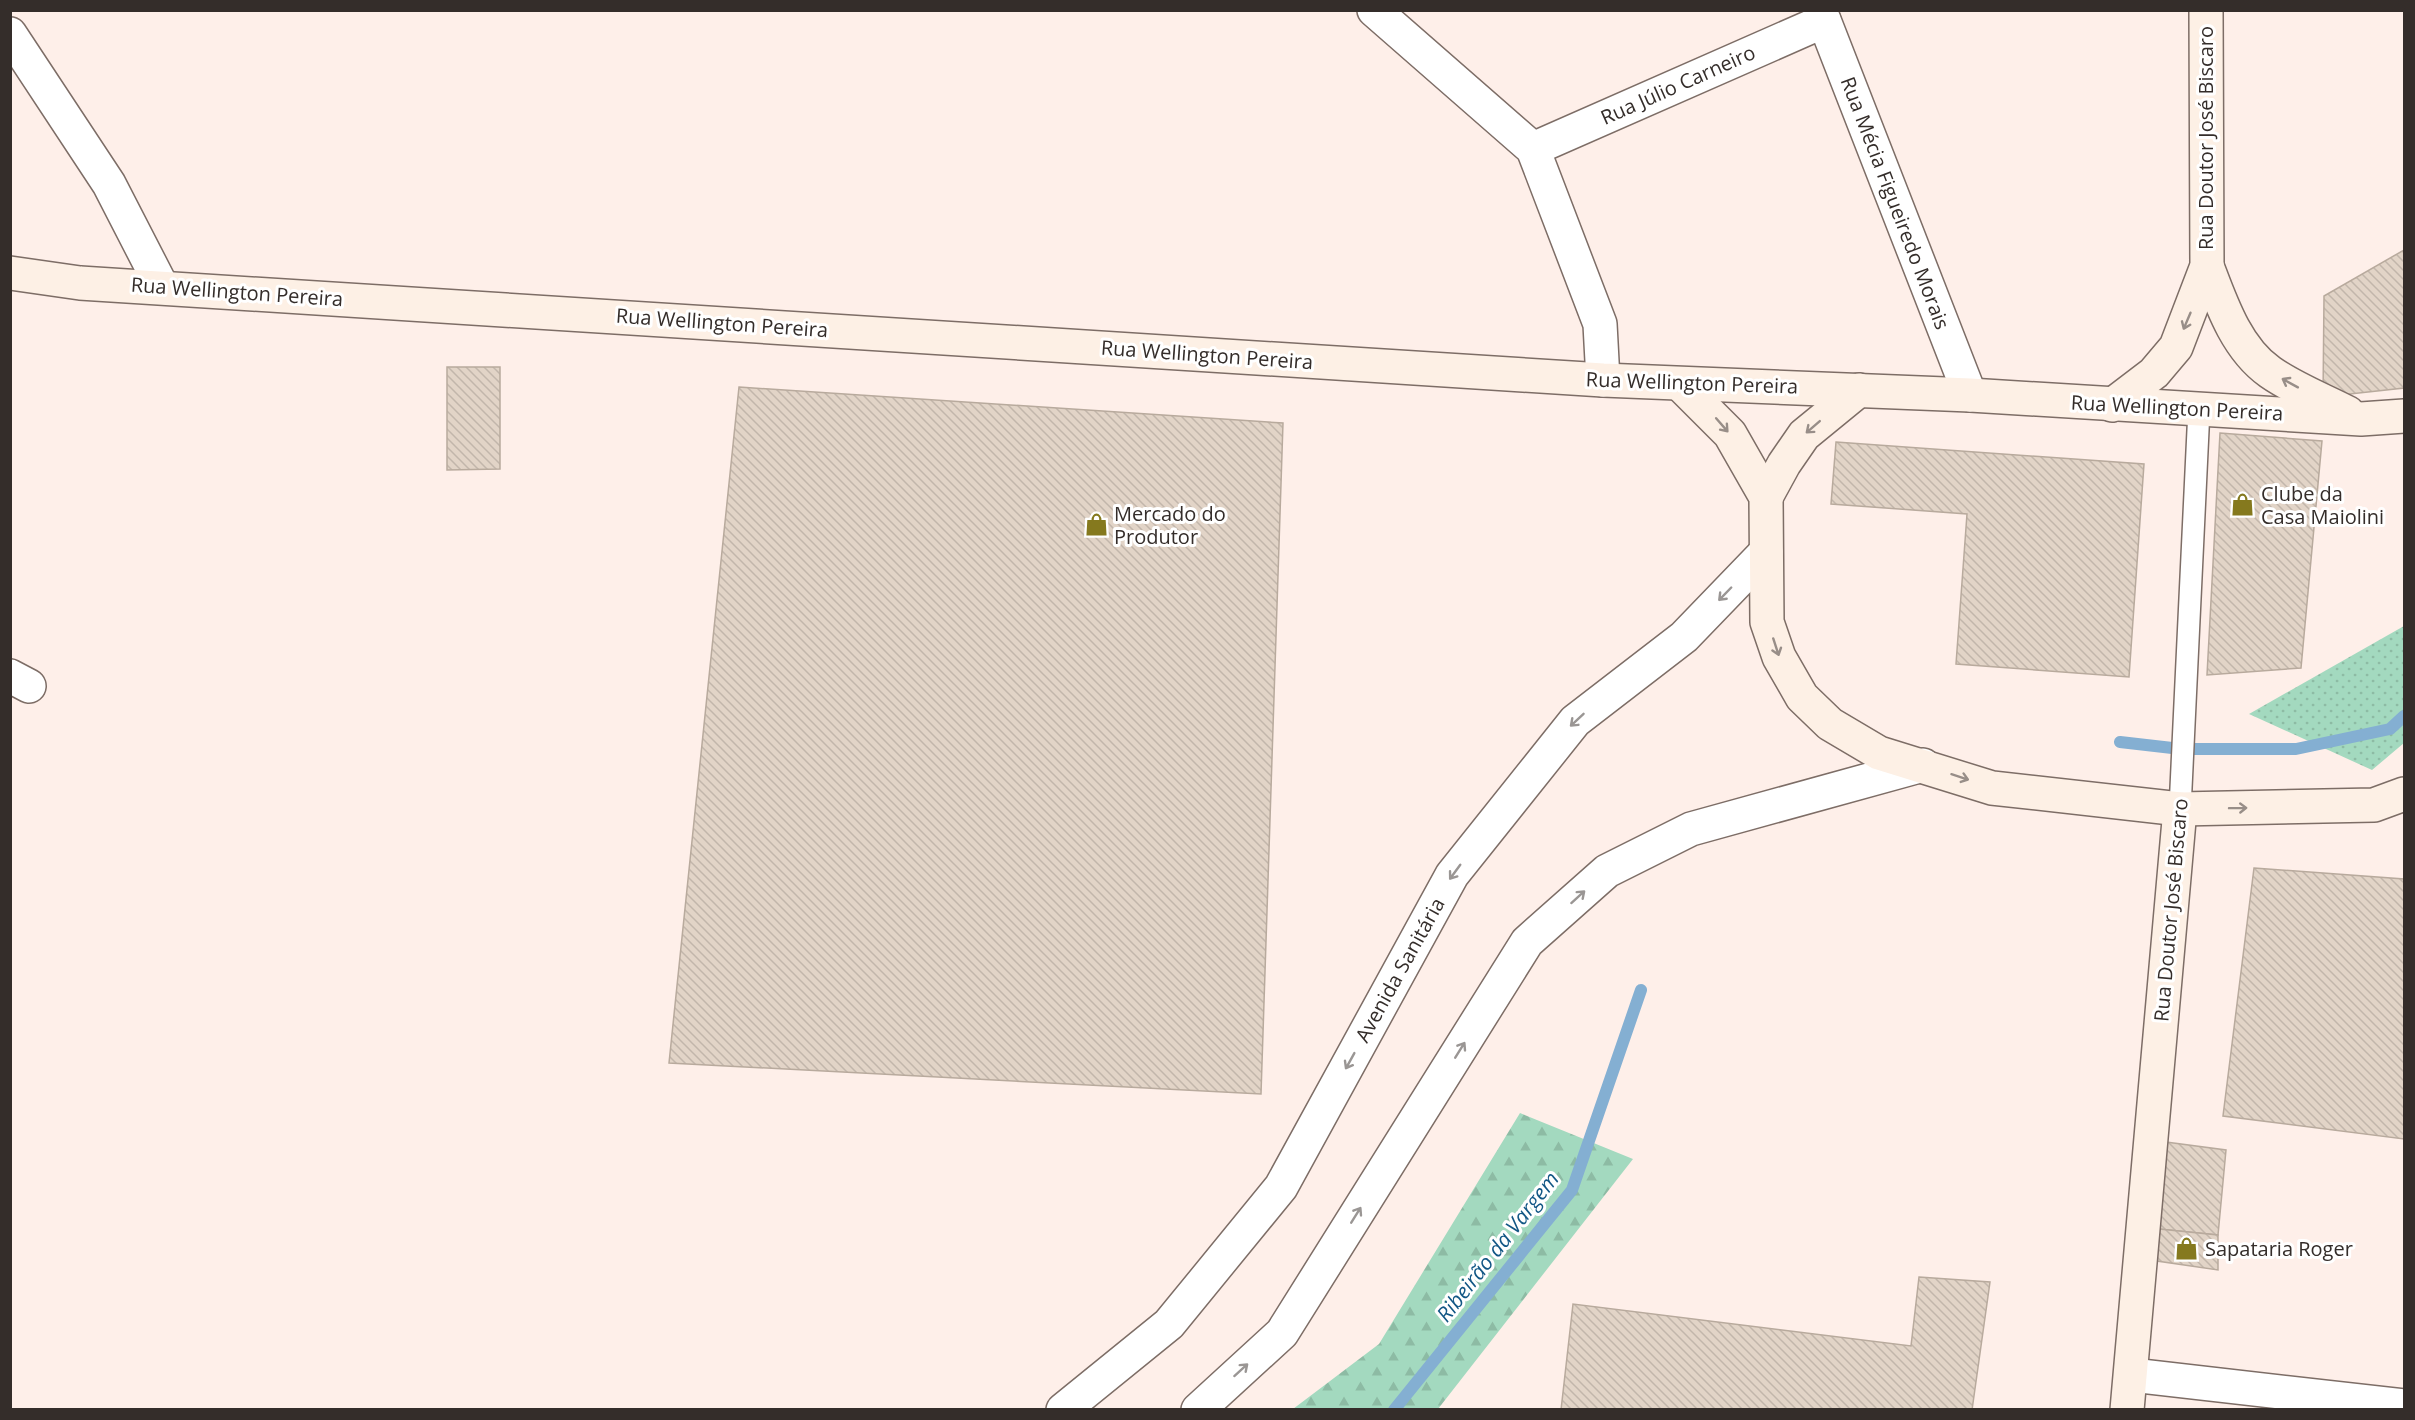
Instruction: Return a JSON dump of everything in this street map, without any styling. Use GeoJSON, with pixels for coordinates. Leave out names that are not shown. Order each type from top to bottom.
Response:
{"type":"FeatureCollection","features":[{"type":"Feature","properties":{"kind":"main road","name":"Rua Doutor José Biscaro"},"geometry":{"type":"LineString","coordinates":[[2206,10],[2207,266],[2223,307],[2242,342],[2269,371],[2361,419]]}},
{"type":"Feature","properties":{"kind":"main road","name":"Rua Doutor José Biscaro"},"geometry":{"type":"LineString","coordinates":[[2112,405],[2154,373],[2176,347],[2207,266]]}},
{"type":"Feature","properties":{"kind":"main road","name":"Rua Wellington Pereira"},"geometry":{"type":"LineString","coordinates":[[10,273],[80,283],[1603,380],[1970,395],[2361,419],[2404,416]]}},
{"type":"Feature","properties":{"kind":"main road"},"geometry":{"type":"LineString","coordinates":[[1680,384],[1730,434],[1766,497]]}},
{"type":"Feature","properties":{"kind":"main road"},"geometry":{"type":"LineString","coordinates":[[1859,390],[1804,435],[1784,464],[1766,497],[1767,622],[1779,657],[1802,697],[1830,724],[1879,753],[1992,788],[2374,805],[2404,794]]}},
{"type":"Feature","properties":{"kind":"main road","name":"Rua Doutor José Biscaro"},"geometry":{"type":"LineString","coordinates":[[2127,1410],[2132,1375],[2180,795]]}},
{"type":"Feature","properties":{"kind":"street"},"geometry":{"type":"LineString","coordinates":[[1374,10],[1533,149],[1600,324],[1603,380]]}},
{"type":"Feature","properties":{"kind":"street","name":"Rua Júlio Carneiro"},"geometry":{"type":"LineString","coordinates":[[1533,149],[1822,16]]}},
{"type":"Feature","properties":{"kind":"street","name":"Rua Mécia Figueiredo Morais"},"geometry":{"type":"LineString","coordinates":[[1822,16],[1970,395]]}},
{"type":"Feature","properties":{"kind":"street"},"geometry":{"type":"LineString","coordinates":[[10,34],[109,184],[162,287]]}},
{"type":"Feature","properties":{"kind":"street","name":"Avenida Sanitária"},"geometry":{"type":"LineString","coordinates":[[1063,1410],[1169,1324],[1281,1187],[1452,875],[1575,721],[1683,637],[1766,552]]}},
{"type":"Feature","properties":{"kind":"street"},"geometry":{"type":"LineString","coordinates":[[1198,1410],[1282,1333],[1527,942],[1607,870],[1690,829],[1923,765]]}},
{"type":"Feature","properties":{"kind":"street"},"geometry":{"type":"LineString","coordinates":[[2132,1375],[2404,1406]]}},
{"type":"Feature","properties":{"kind":"lane","name":"Rua Doutor José Biscaro"},"geometry":{"type":"LineString","coordinates":[[2180,795],[2199,410]]}},
{"type":"Feature","properties":{"kind":"green space"},"geometry":{"type":"Polygon","coordinates":[[[2404,626],[2404,743],[2372,770],[2249,714],[2404,626]]]}},
{"type":"Feature","properties":{"kind":"green space"},"geometry":{"type":"Polygon","coordinates":[[[1520,1113],[1633,1159],[1438,1409],[1293,1409],[1379,1344],[1520,1113]]]}},
{"type":"Feature","properties":{"kind":"building"},"geometry":{"type":"Polygon","coordinates":[[[2404,250],[2404,388],[2323,397],[2324,296],[2404,250]]]}},
{"type":"Feature","properties":{"kind":"building"},"geometry":{"type":"Polygon","coordinates":[[[447,367],[500,367],[500,469],[447,470],[447,367]]]}},
{"type":"Feature","properties":{"kind":"building"},"geometry":{"type":"Polygon","coordinates":[[[739,387],[1283,423],[1261,1094],[669,1063],[739,387]]]}},
{"type":"Feature","properties":{"kind":"building"},"geometry":{"type":"Polygon","coordinates":[[[2220,433],[2322,441],[2301,668],[2207,675],[2220,433]]]}},
{"type":"Feature","properties":{"kind":"building"},"geometry":{"type":"Polygon","coordinates":[[[1836,442],[2144,464],[2129,677],[1956,664],[1967,514],[1831,504],[1836,442]]]}},
{"type":"Feature","properties":{"kind":"building"},"geometry":{"type":"Polygon","coordinates":[[[2254,868],[2404,879],[2404,1139],[2223,1116],[2254,868]]]}},
{"type":"Feature","properties":{"kind":"building"},"geometry":{"type":"Polygon","coordinates":[[[2166,1142],[2226,1150],[2218,1235],[2159,1229],[2166,1142]]]}},
{"type":"Feature","properties":{"kind":"building"},"geometry":{"type":"Polygon","coordinates":[[[2159,1229],[2218,1235],[2218,1270],[2157,1261],[2159,1229]]]}},
{"type":"Feature","properties":{"kind":"building"},"geometry":{"type":"Polygon","coordinates":[[[1919,1277],[1990,1282],[1972,1410],[1561,1410],[1573,1304],[1911,1346],[1919,1277]]]}},
{"type":"Feature","properties":{"kind":"waterway","name":"Ribeirão da Vargem"},"geometry":{"type":"LineString","coordinates":[[2120,742],[2181,749],[2296,749],[2390,729],[2404,716]]}},
{"type":"Feature","properties":{"kind":"waterway","name":"Ribeirão da Vargem"},"geometry":{"type":"LineString","coordinates":[[1394,1410],[1572,1190],[1641,990]]}},
{"type":"Feature","properties":{"kind":"place","name":"Clube da Casa Maiolini"},"geometry":{"type":"Point","coordinates":[2243,505]}},
{"type":"Feature","properties":{"kind":"place","name":"Mercado do Produtor"},"geometry":{"type":"Point","coordinates":[1096,525]}},
{"type":"Feature","properties":{"kind":"place","name":"Sapataria Roger"},"geometry":{"type":"Point","coordinates":[2187,1249]}}]}
